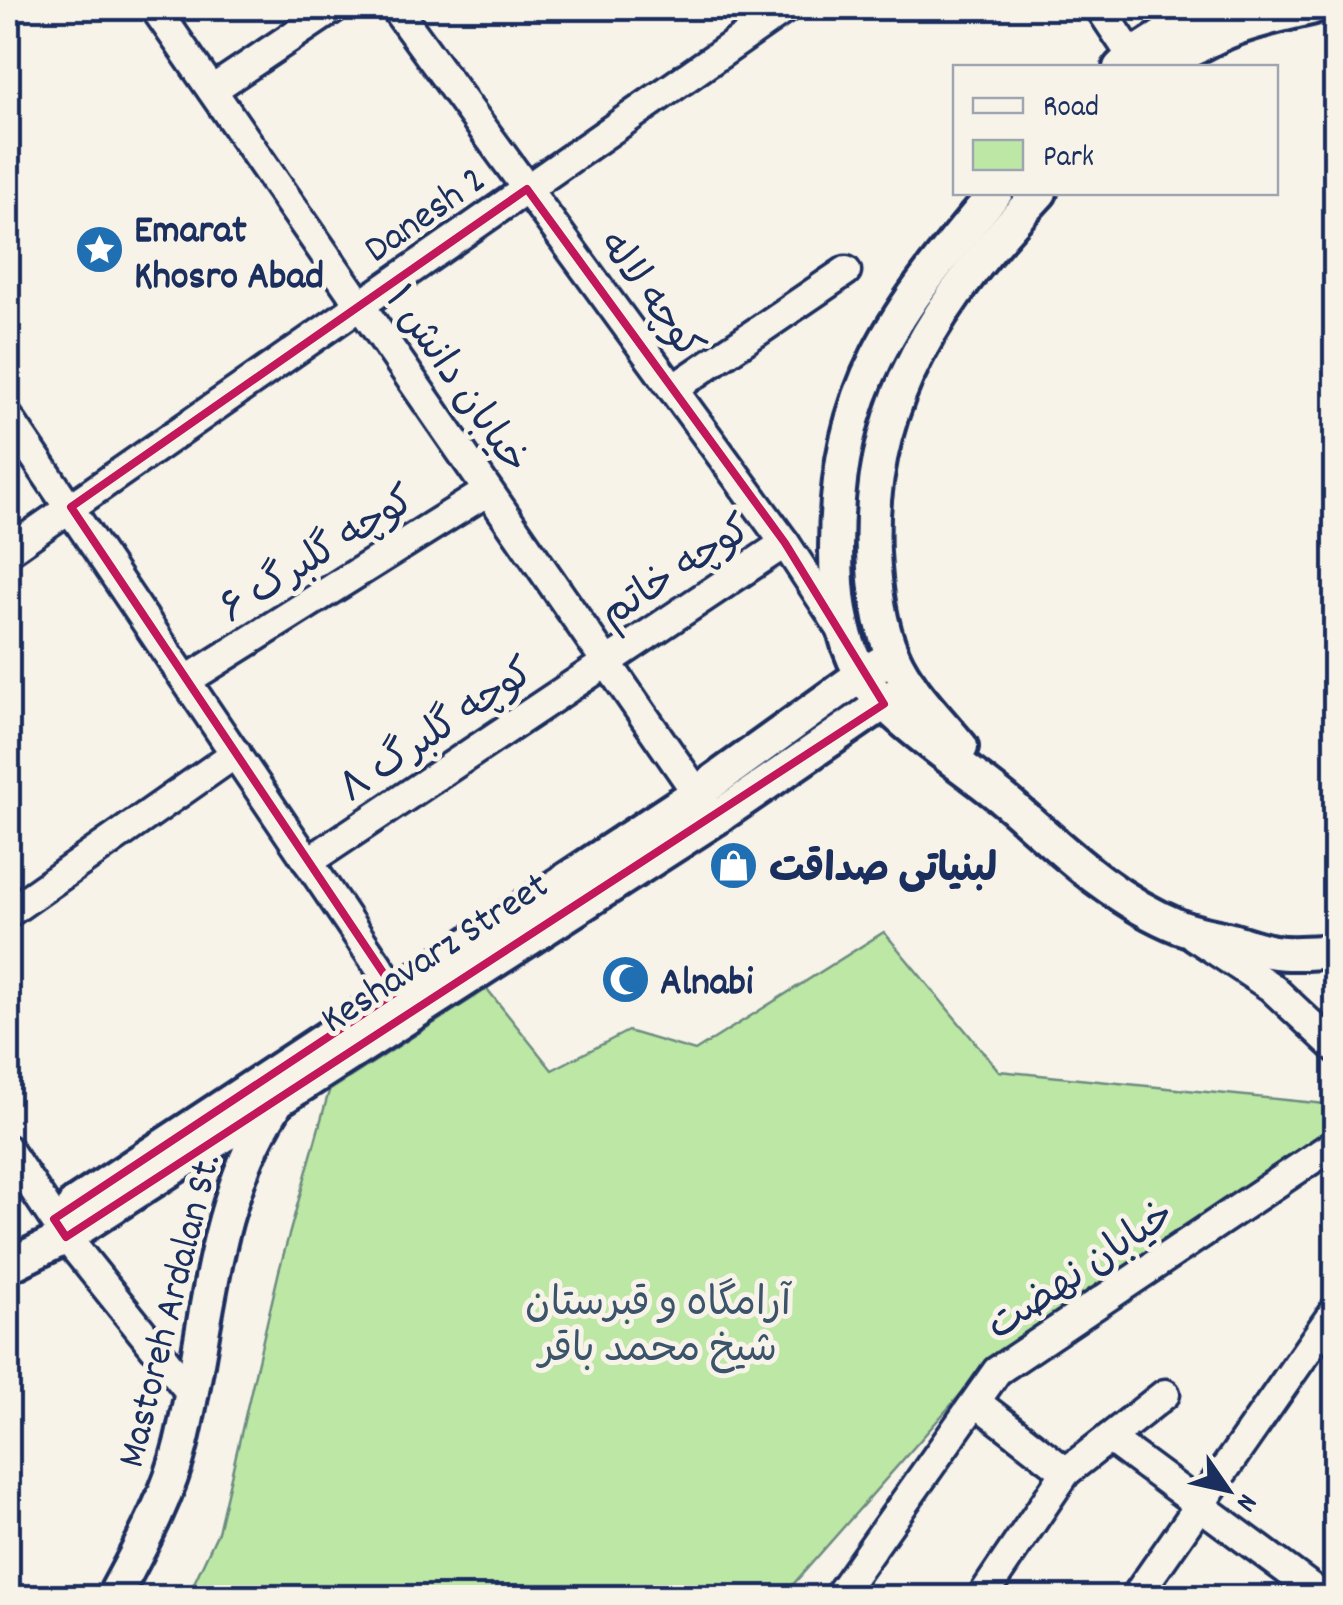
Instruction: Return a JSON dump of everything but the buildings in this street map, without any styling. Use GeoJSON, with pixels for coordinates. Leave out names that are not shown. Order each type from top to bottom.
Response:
{"type":"FeatureCollection","features":[{"type":"Feature","properties":{"kind":"street","name":"خیابان دانش ۱"},"geometry":{"type":"LineString","coordinates":[[155,8],[706,806]]}},
{"type":"Feature","properties":{"kind":"street"},"geometry":{"type":"LineString","coordinates":[[212,90],[334,8]]}},
{"type":"Feature","properties":{"kind":"street","name":"کوچه لاله"},"geometry":{"type":"LineString","coordinates":[[395,8],[786,543],[842,631]]}},
{"type":"Feature","properties":{"kind":"street","name":"Danesh 2"},"geometry":{"type":"LineString","coordinates":[[8,551],[786,8]]}},
{"type":"Feature","properties":{"kind":"street"},"geometry":{"type":"LineString","coordinates":[[1100,8],[1132,64],[1207,8]]}},
{"type":"Feature","properties":{"kind":"street"},"geometry":{"type":"LineString","coordinates":[[1167,65],[1202,41],[1239,24],[1311,8]]}},
{"type":"Feature","properties":{"kind":"street"},"geometry":{"type":"LineString","coordinates":[[994,195],[902,310],[873,360],[854,404],[841,466],[836,518],[842,631],[861,674],[897,694],[1070,857],[1120,896],[1180,927],[1271,987],[1336,1048]]}},
{"type":"Feature","properties":{"kind":"street"},"geometry":{"type":"LineString","coordinates":[[897,694],[893,656],[876,597],[872,520],[879,454],[898,389],[934,324],[966,277],[1037,195]]}},
{"type":"Feature","properties":{"kind":"street"},"geometry":{"type":"LineString","coordinates":[[673,389],[846,271]]}},
{"type":"Feature","properties":{"kind":"street"},"geometry":{"type":"LineString","coordinates":[[8,417],[396,992]]}},
{"type":"Feature","properties":{"kind":"street","name":"کوچه گلبرگ ۶"},"geometry":{"type":"LineString","coordinates":[[187,680],[488,491]]}},
{"type":"Feature","properties":{"kind":"street","name":"کوچه خاتم"},"geometry":{"type":"LineString","coordinates":[[606,662],[786,543]]}},
{"type":"Feature","properties":{"kind":"street","name":"Keshavarz Street"},"geometry":{"type":"LineString","coordinates":[[63,1232],[279,1099],[706,806],[861,674],[893,656]]}},
{"type":"Feature","properties":{"kind":"street","name":"کوچه گلبرگ ۸"},"geometry":{"type":"LineString","coordinates":[[308,862],[606,662]]}},
{"type":"Feature","properties":{"kind":"street","name":"Keshavarz Street"},"geometry":{"type":"LineString","coordinates":[[12,1268],[396,992],[897,694]]}},
{"type":"Feature","properties":{"kind":"street"},"geometry":{"type":"LineString","coordinates":[[8,913],[236,753]]}},
{"type":"Feature","properties":{"kind":"street"},"geometry":{"type":"LineString","coordinates":[[1180,927],[1276,952],[1336,951]]}},
{"type":"Feature","properties":{"kind":"street","name":"Mastoreh Ardalan St."},"geometry":{"type":"LineString","coordinates":[[113,1598],[163,1499],[180,1446],[220,1238],[252,1140],[279,1099]]}},
{"type":"Feature","properties":{"kind":"street"},"geometry":{"type":"LineString","coordinates":[[63,1232],[150,1185],[252,1140]]}},
{"type":"Feature","properties":{"kind":"street","name":"خیابان نهضت"},"geometry":{"type":"LineString","coordinates":[[837,1598],[997,1371],[1336,1143]]}},
{"type":"Feature","properties":{"kind":"street"},"geometry":{"type":"LineString","coordinates":[[8,1150],[63,1232],[190,1393]]}},
{"type":"Feature","properties":{"kind":"street"},"geometry":{"type":"LineString","coordinates":[[1134,1598],[1336,1310]]}},
{"type":"Feature","properties":{"kind":"street"},"geometry":{"type":"LineString","coordinates":[[981,1598],[1066,1472],[1164,1394]]}},
{"type":"Feature","properties":{"kind":"street"},"geometry":{"type":"LineString","coordinates":[[976,1402],[1066,1472]]}},
{"type":"Feature","properties":{"kind":"street"},"geometry":{"type":"LineString","coordinates":[[1109,1438],[1326,1598]]}},
{"type":"Feature","properties":{"kind":"highlighted area"},"geometry":{"type":"Polygon","coordinates":[[[527,189],[785,543],[884,704],[66,1237],[54,1219],[396,992],[71,507],[527,189]]]}},
{"type":"Feature","properties":{"kind":"green space","name":"آرامگاه و قبرستان شیخ محمد باقر"},"geometry":{"type":"Polygon","coordinates":[[[884,932],[999,1071],[1335,1105],[1335,1126],[989,1362],[782,1597],[187,1598],[218,1532],[279,1271],[329,1091],[487,989],[552,1070],[628,1031],[695,1051],[884,932]]]}},
{"type":"Feature","properties":{"kind":"place","name":"Emarat Khosro Abad"},"geometry":{"type":"Point","coordinates":[99,250]}},
{"type":"Feature","properties":{"kind":"place","name":"لبنیاتی ‌صداقت"},"geometry":{"type":"Point","coordinates":[734,866]}},
{"type":"Feature","properties":{"kind":"place","name":"Alnabi"},"geometry":{"type":"Point","coordinates":[625,979]}}]}
